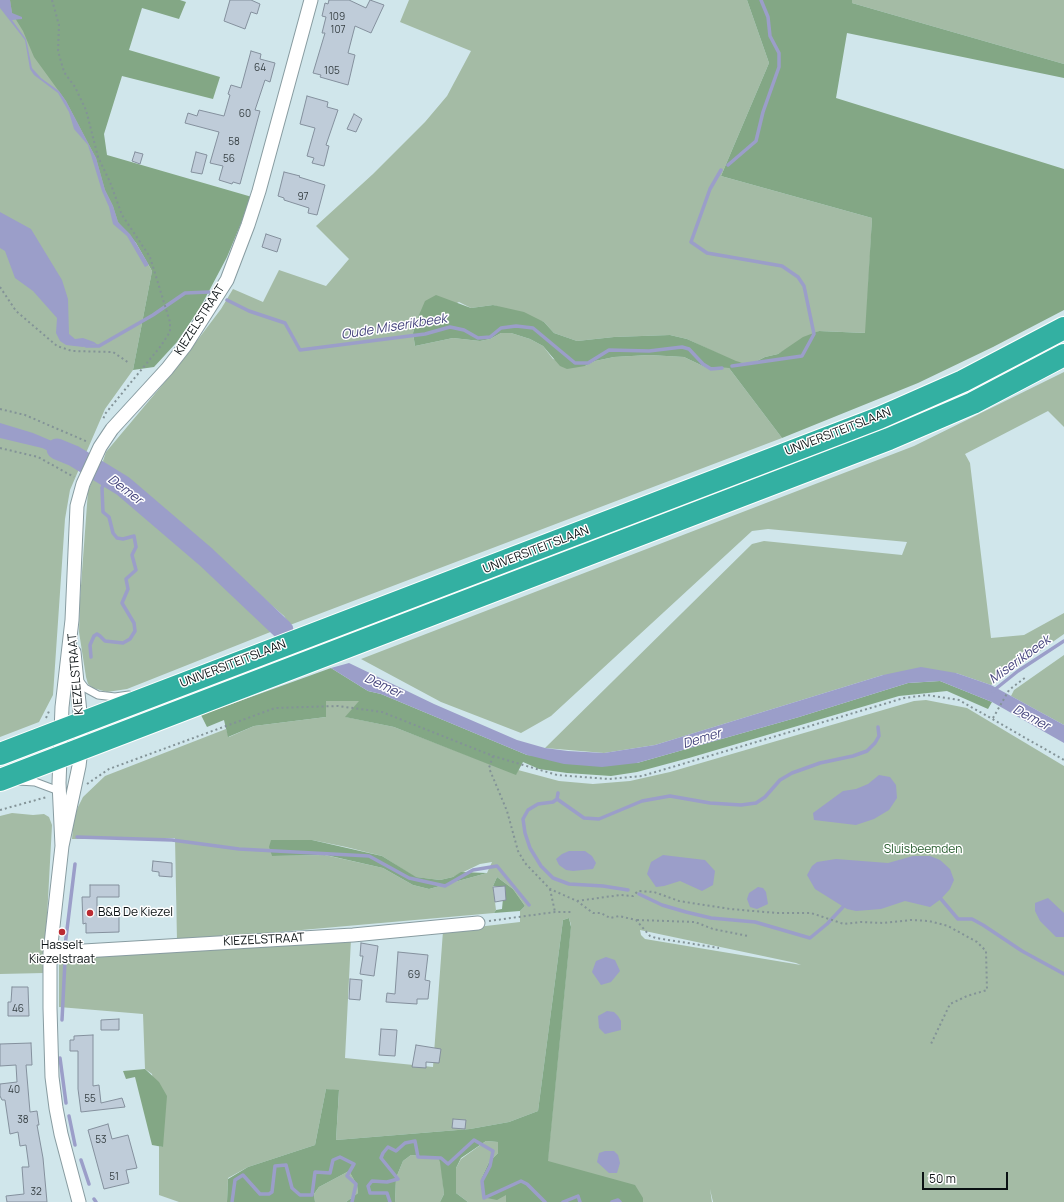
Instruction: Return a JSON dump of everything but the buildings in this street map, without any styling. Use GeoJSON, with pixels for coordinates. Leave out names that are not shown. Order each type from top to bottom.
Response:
{"type":"FeatureCollection","features":[{"type":"Feature","properties":{"kind":"highway","name":"UNIVERSITEITSLAAN"},"geometry":{"type":"LineString","coordinates":[[0,754],[688,492],[784,452],[879,418],[963,381],[1064,328]]}},
{"type":"Feature","properties":{"kind":"highway","name":"UNIVERSITEITSLAAN"},"geometry":{"type":"LineString","coordinates":[[0,780],[508,587],[889,440],[973,403],[1064,355]]}},
{"type":"Feature","properties":{"kind":"street","name":"KIEZELSTRAAT"},"geometry":{"type":"LineString","coordinates":[[79,1202],[61,1134],[56,1108],[51,1050],[50,953],[62,846],[79,766],[61,731],[62,707],[72,620],[77,506],[94,449],[185,346],[227,280],[259,191],[311,0]]}},
{"type":"Feature","properties":{"kind":"street"},"geometry":{"type":"LineString","coordinates":[[498,564],[508,587]]}},
{"type":"Feature","properties":{"kind":"street","name":"KIEZELSTRAAT"},"geometry":{"type":"LineString","coordinates":[[62,846],[59,792],[81,723],[72,620]]}},
{"type":"Feature","properties":{"kind":"street","name":"KIEZELSTRAAT"},"geometry":{"type":"LineString","coordinates":[[50,953],[353,935],[478,923]]}},
{"type":"Feature","properties":{"kind":"lane"},"geometry":{"type":"LineString","coordinates":[[77,678],[91,692],[105,697],[115,697],[170,688]]}},
{"type":"Feature","properties":{"kind":"lane"},"geometry":{"type":"LineString","coordinates":[[0,780],[35,782],[59,792]]}},
{"type":"Feature","properties":{"kind":"path"},"geometry":{"type":"LineString","coordinates":[[52,0],[59,25],[58,51],[64,72],[75,87],[86,110],[98,157],[110,182],[122,215],[150,257],[163,300],[168,310],[170,332],[160,347],[120,396]]}},
{"type":"Feature","properties":{"kind":"path"},"geometry":{"type":"LineString","coordinates":[[0,287],[16,311],[57,346],[72,351],[113,352],[129,363]]}},
{"type":"Feature","properties":{"kind":"path"},"geometry":{"type":"LineString","coordinates":[[0,409],[25,415],[94,449]]}},
{"type":"Feature","properties":{"kind":"path"},"geometry":{"type":"LineString","coordinates":[[0,448],[38,457],[84,482]]}},
{"type":"Feature","properties":{"kind":"path"},"geometry":{"type":"LineString","coordinates":[[993,718],[1009,690],[1026,677]]}},
{"type":"Feature","properties":{"kind":"path"},"geometry":{"type":"LineString","coordinates":[[109,770],[220,727],[275,708],[338,706],[382,712],[493,756],[557,775],[609,779],[642,776],[904,698],[927,695],[959,700],[993,718],[1064,760]]}},
{"type":"Feature","properties":{"kind":"path"},"geometry":{"type":"LineString","coordinates":[[493,756],[489,768],[507,810],[518,851],[525,864],[550,889],[577,901],[593,913],[601,913],[610,918],[619,916],[636,920],[695,922],[713,929],[748,936]]}},
{"type":"Feature","properties":{"kind":"path"},"geometry":{"type":"LineString","coordinates":[[0,810],[46,798]]}},
{"type":"Feature","properties":{"kind":"path"},"geometry":{"type":"LineString","coordinates":[[550,889],[555,912]]}},
{"type":"Feature","properties":{"kind":"path"},"geometry":{"type":"LineString","coordinates":[[577,901],[620,895],[633,896],[638,892],[654,892],[679,901],[730,909],[777,913],[811,913],[844,924],[861,922],[883,923],[911,920],[929,921],[948,926],[977,942],[986,951],[988,990],[967,996],[950,1004],[930,1046]]}},
{"type":"Feature","properties":{"kind":"path"},"geometry":{"type":"LineString","coordinates":[[478,923],[555,912],[573,912]]}},
{"type":"Feature","properties":{"kind":"path"},"geometry":{"type":"LineString","coordinates":[[636,920],[650,936],[719,948]]}},
{"type":"Feature","properties":{"kind":"green space"},"geometry":{"type":"Polygon","coordinates":[[[0,0],[12,0],[91,141],[117,214],[152,271],[133,370],[105,409],[70,490],[65,519],[53,695],[39,722],[0,737],[0,0]]]}},
{"type":"Feature","properties":{"kind":"green space"},"geometry":{"type":"Polygon","coordinates":[[[10,0],[180,0],[186,2],[179,19],[142,8],[129,50],[220,77],[213,99],[122,76],[104,134],[107,155],[252,197],[227,257],[200,308],[177,342],[154,367],[133,370],[152,271],[136,243],[118,222],[113,206],[105,190],[96,158],[66,101],[34,57],[23,31],[12,13],[10,0]]]}},
{"type":"Feature","properties":{"kind":"green space"},"geometry":{"type":"Polygon","coordinates":[[[409,0],[747,0],[769,63],[721,176],[872,218],[866,333],[819,331],[778,354],[765,357],[755,362],[743,363],[736,362],[687,339],[670,335],[614,337],[577,341],[554,333],[544,322],[493,305],[471,308],[459,302],[416,322],[413,333],[415,346],[453,338],[480,341],[490,339],[501,333],[511,333],[530,339],[543,346],[553,359],[585,366],[595,361],[614,357],[649,355],[684,357],[705,367],[729,368],[782,438],[290,625],[284,616],[149,500],[105,466],[103,461],[106,452],[174,371],[221,309],[233,289],[263,302],[279,270],[326,286],[349,259],[316,226],[373,174],[425,122],[447,96],[471,51],[400,22],[409,0]]]}},
{"type":"Feature","properties":{"kind":"green space"},"geometry":{"type":"Polygon","coordinates":[[[747,0],[852,0],[852,3],[1064,64],[1064,78],[847,33],[836,98],[1064,169],[1064,310],[993,347],[918,383],[782,438],[729,368],[705,367],[684,357],[649,355],[614,357],[595,361],[585,366],[567,369],[560,366],[543,346],[530,339],[511,333],[501,333],[490,339],[480,341],[453,338],[415,346],[413,333],[416,322],[425,301],[436,295],[471,308],[493,305],[524,312],[544,322],[554,333],[577,341],[614,337],[670,335],[687,339],[743,363],[755,362],[765,357],[778,354],[803,337],[819,331],[865,333],[872,218],[721,176],[769,63],[747,0]]]}},
{"type":"Feature","properties":{"kind":"green space"},"geometry":{"type":"Polygon","coordinates":[[[852,0],[1064,0],[1064,64],[852,3],[852,0]]]}},
{"type":"Feature","properties":{"kind":"green space"},"geometry":{"type":"Polygon","coordinates":[[[1064,372],[1064,427],[1048,411],[965,454],[970,463],[991,638],[1024,635],[1064,613],[1064,634],[991,685],[956,673],[883,675],[655,745],[604,753],[545,748],[752,544],[764,541],[902,555],[907,542],[768,529],[752,531],[551,716],[521,733],[441,702],[361,659],[914,446],[1064,372]]]}},
{"type":"Feature","properties":{"kind":"green space"},"geometry":{"type":"Polygon","coordinates":[[[93,479],[108,482],[117,488],[273,631],[127,689],[107,692],[93,688],[88,684],[79,632],[88,491],[93,479]]]}},
{"type":"Feature","properties":{"kind":"green space"},"geometry":{"type":"Polygon","coordinates":[[[1064,655],[1064,725],[1011,696],[1014,690],[1064,655]]]}},
{"type":"Feature","properties":{"kind":"green space"},"geometry":{"type":"Polygon","coordinates":[[[331,668],[368,691],[381,694],[527,755],[637,763],[799,717],[908,683],[940,681],[992,702],[988,709],[947,691],[899,696],[689,758],[637,772],[611,776],[567,773],[539,769],[523,762],[516,775],[394,727],[345,717],[359,701],[326,701],[326,717],[254,726],[228,737],[224,720],[207,727],[201,715],[331,668]]]}},
{"type":"Feature","properties":{"kind":"green space","name":"Sluisbeemden"},"geometry":{"type":"Polygon","coordinates":[[[926,700],[967,708],[1064,766],[1064,1202],[713,1202],[710,1189],[712,1202],[585,1202],[546,1177],[571,925],[569,918],[563,920],[538,1111],[509,1122],[470,1129],[336,1140],[339,1091],[326,1089],[315,1145],[248,1167],[228,1178],[227,1202],[179,1202],[159,1195],[159,1146],[163,1147],[152,1074],[145,1069],[143,1014],[59,1007],[59,958],[351,939],[345,1058],[433,1067],[443,931],[520,922],[520,911],[525,906],[513,889],[497,877],[493,886],[496,910],[494,913],[177,941],[175,838],[72,839],[74,817],[83,797],[105,776],[226,729],[229,737],[254,726],[326,717],[326,701],[360,701],[346,717],[394,727],[516,774],[518,770],[559,781],[593,784],[630,781],[670,772],[914,701],[926,700]],[[271,840],[272,856],[325,855],[383,868],[413,885],[429,889],[487,873],[492,862],[480,864],[453,877],[440,880],[415,877],[382,856],[346,847],[312,840],[271,840]],[[640,930],[641,935],[645,939],[801,965],[796,963],[640,930]]]}},
{"type":"Feature","properties":{"kind":"green space"},"geometry":{"type":"Polygon","coordinates":[[[12,813],[33,815],[44,814],[49,817],[52,825],[44,973],[0,974],[0,816],[12,813]]]}},
{"type":"Feature","properties":{"kind":"green space"},"geometry":{"type":"Polygon","coordinates":[[[271,840],[312,840],[382,856],[416,877],[440,880],[453,877],[461,872],[487,873],[429,889],[413,885],[383,868],[326,855],[272,856],[269,847],[271,840]]]}},
{"type":"Feature","properties":{"kind":"green space"},"geometry":{"type":"Polygon","coordinates":[[[497,877],[513,889],[525,906],[520,911],[494,913],[496,910],[502,909],[504,888],[493,886],[497,877]]]}},
{"type":"Feature","properties":{"kind":"green space"},"geometry":{"type":"Polygon","coordinates":[[[569,918],[571,927],[548,1161],[635,1185],[643,1198],[643,1202],[506,1202],[506,1195],[497,1200],[487,1198],[483,1194],[481,1186],[482,1177],[489,1162],[498,1153],[498,1142],[486,1141],[461,1158],[456,1168],[456,1193],[468,1202],[440,1202],[444,1194],[440,1162],[438,1158],[411,1155],[403,1161],[396,1178],[395,1202],[346,1202],[358,1193],[357,1185],[349,1171],[319,1187],[314,1194],[315,1202],[227,1202],[228,1179],[248,1167],[315,1145],[326,1089],[339,1090],[336,1140],[470,1129],[509,1122],[538,1111],[563,920],[569,918]]]}},
{"type":"Feature","properties":{"kind":"green space"},"geometry":{"type":"Polygon","coordinates":[[[145,1069],[159,1082],[167,1096],[163,1147],[152,1145],[135,1077],[126,1079],[123,1071],[145,1069]]]}},
{"type":"Feature","properties":{"kind":"green space"},"geometry":{"type":"Polygon","coordinates":[[[486,1141],[498,1142],[498,1153],[489,1162],[482,1177],[507,1182],[506,1202],[468,1202],[456,1193],[456,1168],[461,1159],[486,1141]]]}},
{"type":"Feature","properties":{"kind":"green space"},"geometry":{"type":"Polygon","coordinates":[[[411,1155],[438,1158],[441,1162],[444,1194],[440,1202],[395,1202],[396,1178],[403,1161],[411,1155]]]}},
{"type":"Feature","properties":{"kind":"green space"},"geometry":{"type":"Polygon","coordinates":[[[349,1171],[357,1185],[358,1193],[346,1202],[315,1202],[314,1194],[319,1187],[349,1171]]]}},
{"type":"Feature","properties":{"kind":"water"},"geometry":{"type":"Polygon","coordinates":[[[0,0],[10,0],[12,13],[22,17],[22,19],[12,20],[26,39],[32,68],[41,78],[59,91],[66,101],[96,158],[105,190],[113,206],[118,222],[130,234],[149,265],[145,267],[127,236],[113,224],[109,207],[102,191],[88,145],[74,129],[69,112],[58,93],[34,75],[30,69],[25,40],[0,8],[0,0]]]}},
{"type":"Feature","properties":{"kind":"water"},"geometry":{"type":"Polygon","coordinates":[[[0,212],[31,229],[62,280],[68,299],[69,334],[75,339],[83,338],[94,342],[99,346],[93,344],[83,347],[66,345],[60,341],[56,333],[57,318],[33,291],[15,278],[5,251],[0,248],[0,212]]]}},
{"type":"Feature","properties":{"kind":"water"},"geometry":{"type":"Polygon","coordinates":[[[0,423],[33,433],[59,444],[83,457],[80,465],[42,448],[0,438],[0,423]]]}},
{"type":"Feature","properties":{"kind":"water","name":"Demer"},"geometry":{"type":"Polygon","coordinates":[[[349,663],[434,704],[517,740],[545,748],[568,751],[604,753],[655,745],[883,675],[921,667],[956,673],[991,685],[1064,725],[1064,743],[992,702],[940,681],[908,683],[799,717],[637,763],[602,767],[564,764],[527,755],[381,694],[368,691],[331,668],[349,663]]]}},
{"type":"Feature","properties":{"kind":"water"},"geometry":{"type":"Polygon","coordinates":[[[879,775],[890,777],[896,785],[897,798],[889,810],[874,819],[856,825],[814,820],[813,813],[843,791],[856,789],[868,784],[879,775]]]}},
{"type":"Feature","properties":{"kind":"water"},"geometry":{"type":"Polygon","coordinates":[[[569,851],[585,851],[592,856],[596,863],[593,869],[573,871],[566,870],[559,865],[556,859],[569,851]]]}},
{"type":"Feature","properties":{"kind":"water"},"geometry":{"type":"Polygon","coordinates":[[[663,855],[705,860],[715,871],[713,885],[702,891],[680,881],[656,887],[647,874],[651,862],[663,855]]]}},
{"type":"Feature","properties":{"kind":"water"},"geometry":{"type":"Polygon","coordinates":[[[913,856],[930,856],[940,860],[950,869],[954,880],[950,889],[941,899],[930,907],[905,901],[881,909],[856,911],[847,909],[815,889],[807,875],[812,866],[817,862],[836,859],[888,863],[913,856]]]}},
{"type":"Feature","properties":{"kind":"water"},"geometry":{"type":"Polygon","coordinates":[[[758,887],[763,888],[766,892],[768,904],[757,909],[750,907],[747,899],[749,893],[758,887]]]}},
{"type":"Feature","properties":{"kind":"water"},"geometry":{"type":"Polygon","coordinates":[[[1048,898],[1064,913],[1064,937],[1056,937],[1040,921],[1035,911],[1035,903],[1048,898]]]}},
{"type":"Feature","properties":{"kind":"water"},"geometry":{"type":"Polygon","coordinates":[[[606,957],[615,960],[620,971],[611,982],[601,985],[592,972],[596,961],[606,957]]]}},
{"type":"Feature","properties":{"kind":"water"},"geometry":{"type":"Polygon","coordinates":[[[607,1011],[614,1012],[618,1016],[621,1021],[621,1030],[605,1034],[599,1028],[598,1016],[607,1011]]]}},
{"type":"Feature","properties":{"kind":"water"},"geometry":{"type":"Polygon","coordinates":[[[614,1151],[618,1155],[620,1163],[617,1173],[609,1173],[597,1162],[599,1153],[614,1151]]]}},
{"type":"Feature","properties":{"kind":"waterway","name":"Oude Miserikbeek"},"geometry":{"type":"LineString","coordinates":[[728,165],[756,141],[763,112],[779,67],[779,53],[770,36],[768,17],[761,0]]}},
{"type":"Feature","properties":{"kind":"waterway","name":"Oude Miserikbeek"},"geometry":{"type":"LineString","coordinates":[[721,170],[710,189],[691,242],[707,253],[782,266],[798,277],[804,286],[814,334],[802,356],[732,366]]}},
{"type":"Feature","properties":{"kind":"waterway","name":"Oude Miserikbeek"},"geometry":{"type":"LineString","coordinates":[[86,346],[99,346],[153,315],[185,293],[209,292]]}},
{"type":"Feature","properties":{"kind":"waterway","name":"Oude Miserikbeek"},"geometry":{"type":"LineString","coordinates":[[227,300],[249,311],[285,323],[300,350],[425,334],[450,327],[464,330],[478,338],[490,337],[501,328],[516,326],[533,328],[575,363],[588,363],[609,350],[649,351],[682,347],[689,349],[703,364],[711,369],[722,368]]}},
{"type":"Feature","properties":{"kind":"waterway","name":"Demer"},"geometry":{"type":"LineString","coordinates":[[57,449],[74,456],[123,486],[206,557],[283,630]]}},
{"type":"Feature","properties":{"kind":"waterway"},"geometry":{"type":"LineString","coordinates":[[91,657],[90,645],[94,636],[97,634],[105,641],[123,643],[130,639],[135,631],[134,623],[122,603],[128,589],[126,579],[136,570],[132,555],[136,547],[134,536],[123,539],[117,538],[113,533],[109,517],[103,512],[102,488],[107,476]]}},
{"type":"Feature","properties":{"kind":"waterway","name":"Miserikbeek"},"geometry":{"type":"LineString","coordinates":[[993,691],[1018,671],[1064,641]]}},
{"type":"Feature","properties":{"kind":"waterway"},"geometry":{"type":"LineString","coordinates":[[557,799],[584,818],[599,819],[642,801],[670,796],[710,803],[741,805],[756,803],[765,797],[780,780],[792,773],[820,763],[853,756],[867,751],[875,743],[879,736],[878,727]]}},
{"type":"Feature","properties":{"kind":"waterway"},"geometry":{"type":"LineString","coordinates":[[558,793],[557,799],[553,802],[538,804],[528,810],[523,819],[525,833],[530,848],[541,866],[553,878],[569,884],[603,886],[628,890]]}},
{"type":"Feature","properties":{"kind":"waterway"},"geometry":{"type":"LineString","coordinates":[[77,837],[172,840],[239,849],[369,856],[409,878],[445,886],[473,870],[497,866],[529,905]]}},
{"type":"Feature","properties":{"kind":"waterway"},"geometry":{"type":"LineString","coordinates":[[65,946],[75,864]]}},
{"type":"Feature","properties":{"kind":"waterway"},"geometry":{"type":"LineString","coordinates":[[639,894],[662,905],[686,912],[711,918],[755,922],[810,938],[827,924],[843,907]]}},
{"type":"Feature","properties":{"kind":"waterway"},"geometry":{"type":"LineString","coordinates":[[941,899],[958,919],[972,919],[1022,951],[1064,974]]}},
{"type":"Feature","properties":{"kind":"waterway"},"geometry":{"type":"LineString","coordinates":[[62,1020],[65,961]]}},
{"type":"Feature","properties":{"kind":"waterway"},"geometry":{"type":"LineString","coordinates":[[60,1058],[66,1103]]}},
{"type":"Feature","properties":{"kind":"waterway"},"geometry":{"type":"LineString","coordinates":[[69,1116],[75,1145]]}},
{"type":"Feature","properties":{"kind":"waterway"},"geometry":{"type":"LineString","coordinates":[[390,1202],[387,1193],[370,1193],[368,1186],[372,1181],[387,1182],[398,1179],[381,1158],[388,1147],[396,1151],[405,1143],[415,1141],[418,1157],[441,1158],[448,1164],[474,1140],[493,1151],[490,1166],[482,1181],[484,1198],[521,1181],[527,1184],[545,1202]]}},
{"type":"Feature","properties":{"kind":"waterway"},"geometry":{"type":"LineString","coordinates":[[232,1202],[235,1180],[243,1175],[260,1194],[269,1194],[272,1192],[275,1166],[286,1165],[292,1188],[300,1195],[312,1195],[315,1172],[330,1173],[333,1160],[340,1157],[354,1164],[347,1176],[356,1184],[352,1202]]}},
{"type":"Feature","properties":{"kind":"waterway"},"geometry":{"type":"LineString","coordinates":[[81,1160],[89,1184]]}},
{"type":"Feature","properties":{"kind":"waterway"},"geometry":{"type":"LineString","coordinates":[[563,1202],[578,1196],[580,1202]]}},
{"type":"Feature","properties":{"kind":"waterway"},"geometry":{"type":"LineString","coordinates":[[612,1202],[618,1200],[620,1202]]}},
{"type":"Feature","properties":{"kind":"place","name":"B&B De Kiezel"},"geometry":{"type":"Point","coordinates":[90,913]}},
{"type":"Feature","properties":{"kind":"place","name":"Hasselt Kiezelstraat"},"geometry":{"type":"Point","coordinates":[62,932]}}]}
